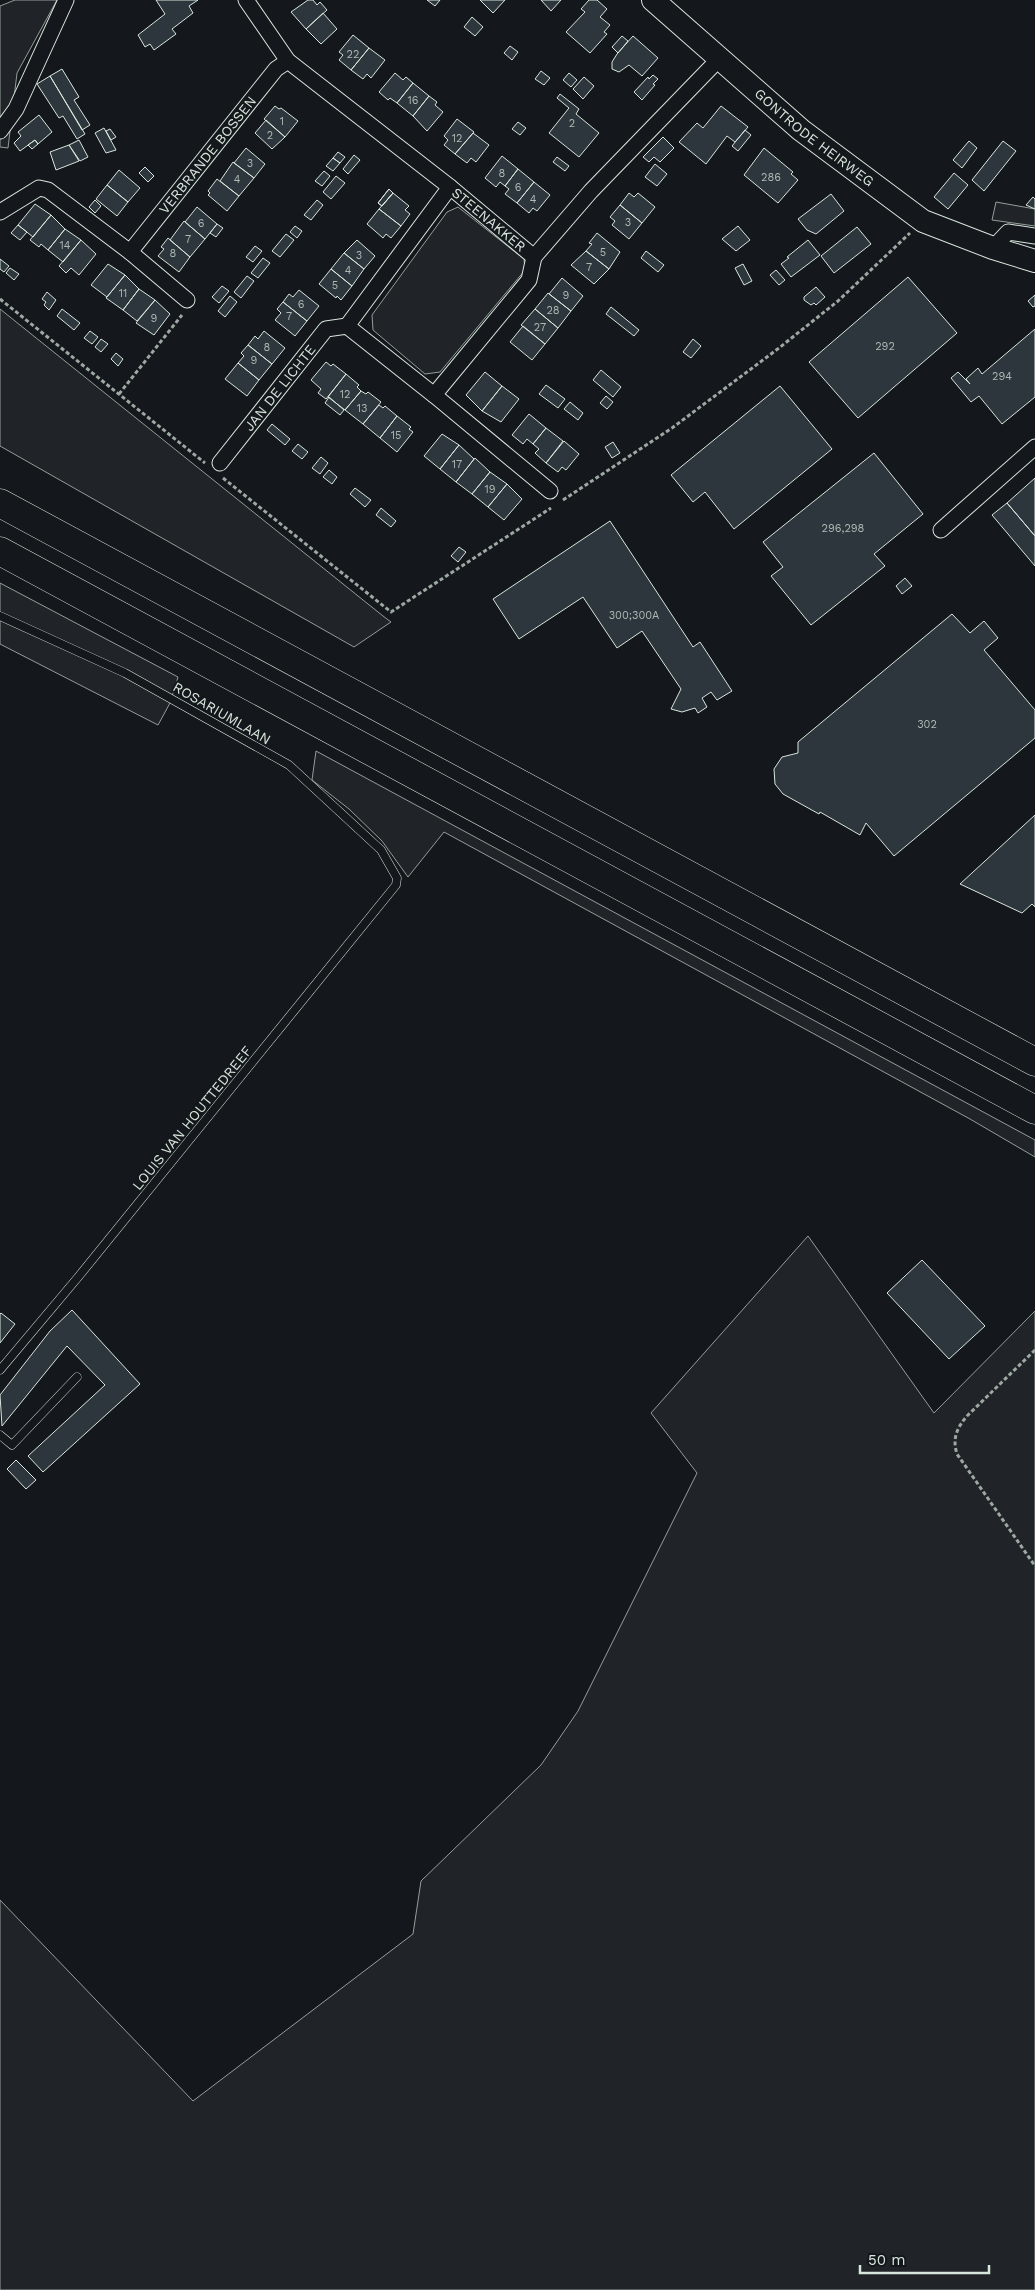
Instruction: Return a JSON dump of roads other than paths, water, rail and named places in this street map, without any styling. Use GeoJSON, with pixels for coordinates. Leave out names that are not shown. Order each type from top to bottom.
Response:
{"type":"FeatureCollection","features":[{"type":"Feature","properties":{"kind":"highway"},"geometry":{"type":"LineString","coordinates":[[0,502],[1035,1062]]}},
{"type":"Feature","properties":{"kind":"highway"},"geometry":{"type":"LineString","coordinates":[[0,551],[1035,1110]]}},
{"type":"Feature","properties":{"kind":"street"},"geometry":{"type":"LineString","coordinates":[[0,132],[16,109],[66,0]]}},
{"type":"Feature","properties":{"kind":"street","name":"STEENAKKER"},"geometry":{"type":"LineString","coordinates":[[246,0],[288,61],[450,187],[534,257],[591,190],[719,59]]}},
{"type":"Feature","properties":{"kind":"street","name":"GONTRODE HEIRWEG"},"geometry":{"type":"LineString","coordinates":[[653,0],[801,130],[923,221],[993,248],[1035,261]]}},
{"type":"Feature","properties":{"kind":"street","name":"VERBRANDE BOSSEN"},"geometry":{"type":"LineString","coordinates":[[130,252],[276,69],[288,61]]}},
{"type":"Feature","properties":{"kind":"street"},"geometry":{"type":"LineString","coordinates":[[450,187],[347,326],[550,491]]}},
{"type":"Feature","properties":{"kind":"street"},"geometry":{"type":"LineString","coordinates":[[0,212],[39,188],[48,190],[130,252],[187,300]]}},
{"type":"Feature","properties":{"kind":"street"},"geometry":{"type":"LineString","coordinates":[[993,248],[1008,232],[1035,236]]}},
{"type":"Feature","properties":{"kind":"street"},"geometry":{"type":"LineString","coordinates":[[434,395],[529,280],[534,257]]}},
{"type":"Feature","properties":{"kind":"street","name":"JAN DE LICHTE"},"geometry":{"type":"LineString","coordinates":[[220,463],[326,329],[347,326]]}},
{"type":"Feature","properties":{"kind":"street"},"geometry":{"type":"LineString","coordinates":[[941,530],[1035,447]]}},
{"type":"Feature","properties":{"kind":"lane","name":"ROSARIUMLAAN"},"geometry":{"type":"LineString","coordinates":[[0,616],[125,673],[289,766],[382,850],[397,878]]}},
{"type":"Feature","properties":{"kind":"lane","name":"LOUIS VAN HOUTTEDREEF"},"geometry":{"type":"LineString","coordinates":[[0,1370],[80,1276],[384,900],[396,885],[397,878]]}},
{"type":"Feature","properties":{"kind":"lane"},"geometry":{"type":"LineString","coordinates":[[0,1435],[12,1445],[77,1377]]}}]}
